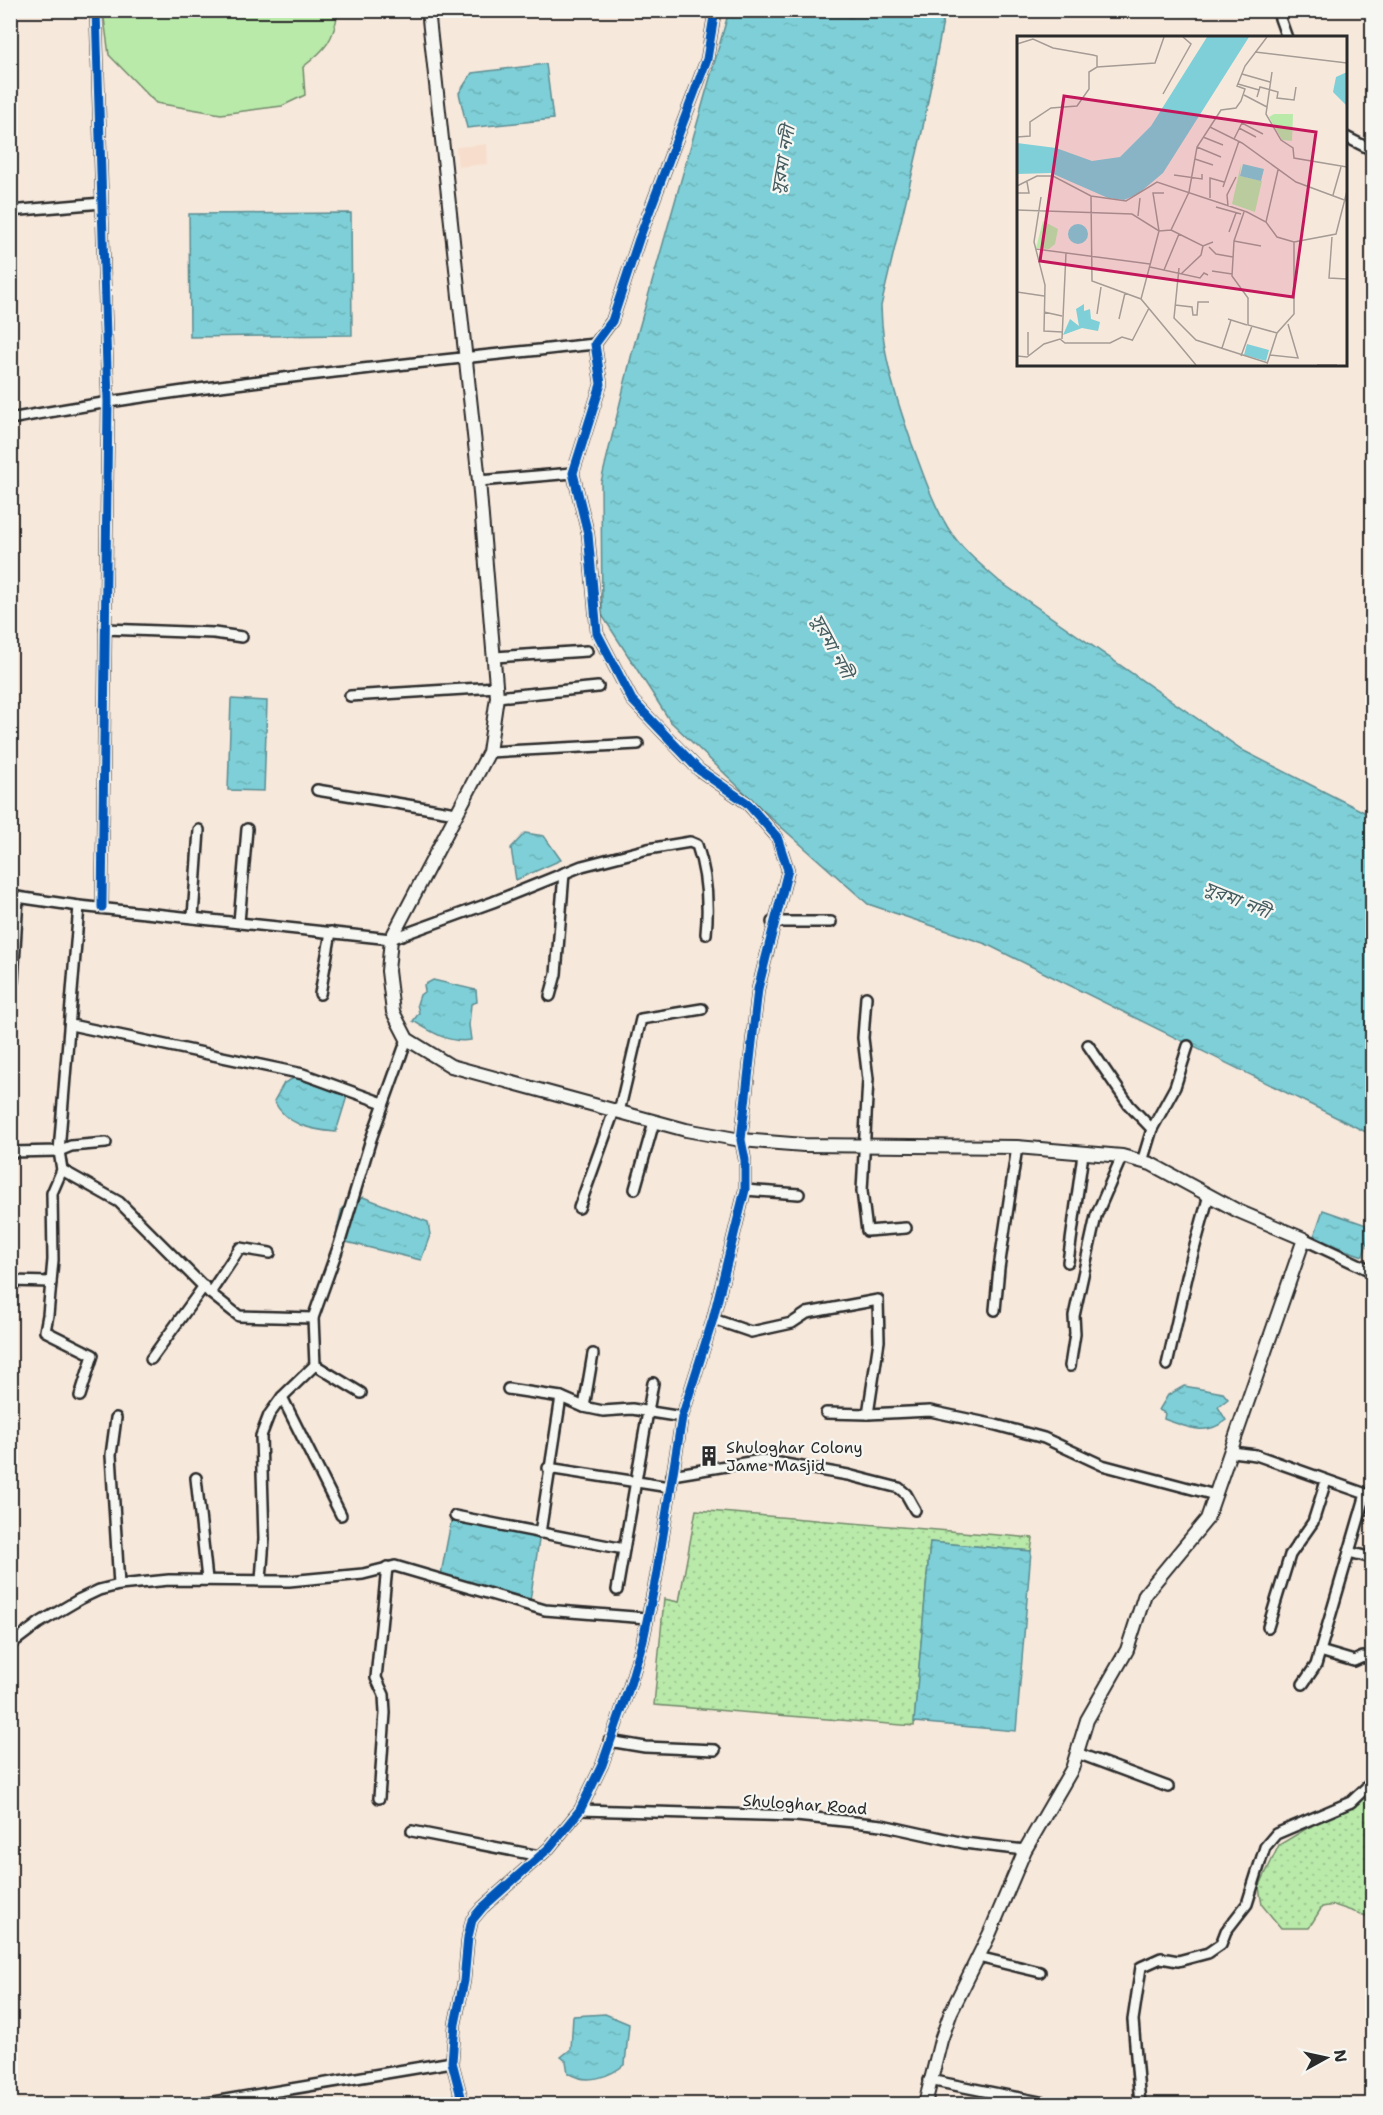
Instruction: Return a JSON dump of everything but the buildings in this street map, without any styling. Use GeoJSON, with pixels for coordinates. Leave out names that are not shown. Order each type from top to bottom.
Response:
{"type":"FeatureCollection","features":[{"type":"Feature","properties":{"kind":"main road"},"geometry":{"type":"LineString","coordinates":[[428,10],[479,481],[497,692],[489,752],[391,939],[388,971],[393,1012],[407,1039],[450,1066],[654,1122],[741,1140],[863,1145],[1017,1147],[1122,1156],[1142,1162],[1238,1211],[1304,1239],[1207,1519],[1145,1594],[1127,1650],[1087,1720],[1072,1769],[1025,1850],[951,2012],[929,2080],[925,2104]]}},
{"type":"Feature","properties":{"kind":"street"},"geometry":{"type":"LineString","coordinates":[[96,10],[108,401],[102,907]]}},
{"type":"Feature","properties":{"kind":"street"},"geometry":{"type":"LineString","coordinates":[[463,2104],[452,2062],[454,2024],[464,1981],[472,1920],[482,1908],[540,1856],[580,1810],[602,1764],[629,1688],[647,1618],[682,1417],[713,1320],[745,1190],[745,1160],[741,1140],[758,989],[772,922],[788,870],[777,837],[747,802],[699,770],[632,700],[597,633],[588,534],[573,473],[601,384],[595,344],[612,321],[639,239],[707,59],[715,10]]}},
{"type":"Feature","properties":{"kind":"street"},"geometry":{"type":"LineString","coordinates":[[1277,10],[1286,36]]}},
{"type":"Feature","properties":{"kind":"street"},"geometry":{"type":"LineString","coordinates":[[1347,138],[1372,150]]}},
{"type":"Feature","properties":{"kind":"street"},"geometry":{"type":"LineString","coordinates":[[10,211],[102,203]]}},
{"type":"Feature","properties":{"kind":"street"},"geometry":{"type":"LineString","coordinates":[[10,419],[108,401],[290,376],[595,344]]}},
{"type":"Feature","properties":{"kind":"street"},"geometry":{"type":"LineString","coordinates":[[479,481],[573,473]]}},
{"type":"Feature","properties":{"kind":"street"},"geometry":{"type":"LineString","coordinates":[[105,628],[214,633],[242,637]]}},
{"type":"Feature","properties":{"kind":"street"},"geometry":{"type":"LineString","coordinates":[[495,657],[587,651]]}},
{"type":"Feature","properties":{"kind":"street"},"geometry":{"type":"LineString","coordinates":[[350,696],[598,687]]}},
{"type":"Feature","properties":{"kind":"street"},"geometry":{"type":"LineString","coordinates":[[489,752],[638,744]]}},
{"type":"Feature","properties":{"kind":"street"},"geometry":{"type":"LineString","coordinates":[[316,790],[456,813]]}},
{"type":"Feature","properties":{"kind":"street"},"geometry":{"type":"LineString","coordinates":[[239,922],[247,829]]}},
{"type":"Feature","properties":{"kind":"street"},"geometry":{"type":"LineString","coordinates":[[193,917],[199,830]]}},
{"type":"Feature","properties":{"kind":"street"},"geometry":{"type":"LineString","coordinates":[[13,981],[14,896],[79,906],[391,939],[564,873],[648,849],[690,842],[697,845],[706,885],[706,934]]}},
{"type":"Feature","properties":{"kind":"street"},"geometry":{"type":"LineString","coordinates":[[550,996],[556,974],[564,873]]}},
{"type":"Feature","properties":{"kind":"street"},"geometry":{"type":"LineString","coordinates":[[79,906],[59,1151],[62,1170],[52,1193],[51,1282],[45,1331],[93,1355],[80,1396]]}},
{"type":"Feature","properties":{"kind":"street"},"geometry":{"type":"LineString","coordinates":[[772,922],[831,922]]}},
{"type":"Feature","properties":{"kind":"street"},"geometry":{"type":"LineString","coordinates":[[320,994],[331,932]]}},
{"type":"Feature","properties":{"kind":"street"},"geometry":{"type":"LineString","coordinates":[[866,997],[863,1038],[868,1079],[862,1191],[867,1231],[906,1228]]}},
{"type":"Feature","properties":{"kind":"street"},"geometry":{"type":"LineString","coordinates":[[579,1208],[616,1111],[641,1019],[702,1010]]}},
{"type":"Feature","properties":{"kind":"street"},"geometry":{"type":"LineString","coordinates":[[71,1025],[303,1074],[383,1103]]}},
{"type":"Feature","properties":{"kind":"street"},"geometry":{"type":"LineString","coordinates":[[261,1580],[264,1539],[261,1436],[269,1415],[282,1397],[315,1365],[313,1318],[339,1245],[383,1103],[407,1039]]}},
{"type":"Feature","properties":{"kind":"street"},"geometry":{"type":"LineString","coordinates":[[1088,1045],[1129,1105],[1152,1128]]}},
{"type":"Feature","properties":{"kind":"street"},"geometry":{"type":"LineString","coordinates":[[1142,1162],[1152,1128],[1175,1087],[1188,1046]]}},
{"type":"Feature","properties":{"kind":"street"},"geometry":{"type":"LineString","coordinates":[[635,1189],[654,1122]]}},
{"type":"Feature","properties":{"kind":"street"},"geometry":{"type":"LineString","coordinates":[[10,1152],[59,1151],[71,1146],[106,1143]]}},
{"type":"Feature","properties":{"kind":"street"},"geometry":{"type":"LineString","coordinates":[[995,1311],[1017,1147]]}},
{"type":"Feature","properties":{"kind":"street"},"geometry":{"type":"LineString","coordinates":[[1068,1262],[1083,1154]]}},
{"type":"Feature","properties":{"kind":"street"},"geometry":{"type":"LineString","coordinates":[[1070,1366],[1075,1334],[1074,1316],[1096,1216],[1122,1156]]}},
{"type":"Feature","properties":{"kind":"street"},"geometry":{"type":"LineString","coordinates":[[62,1170],[119,1202],[207,1290],[239,1316],[313,1318]]}},
{"type":"Feature","properties":{"kind":"street"},"geometry":{"type":"LineString","coordinates":[[745,1190],[799,1194]]}},
{"type":"Feature","properties":{"kind":"street"},"geometry":{"type":"LineString","coordinates":[[1167,1365],[1190,1264],[1209,1195]]}},
{"type":"Feature","properties":{"kind":"street"},"geometry":{"type":"LineString","coordinates":[[1304,1239],[1372,1271]]}},
{"type":"Feature","properties":{"kind":"street"},"geometry":{"type":"LineString","coordinates":[[151,1359],[240,1248],[270,1253]]}},
{"type":"Feature","properties":{"kind":"street"},"geometry":{"type":"LineString","coordinates":[[10,1281],[51,1282]]}},
{"type":"Feature","properties":{"kind":"street"},"geometry":{"type":"LineString","coordinates":[[713,1320],[751,1332],[792,1323],[807,1313],[878,1300],[879,1341],[868,1414]]}},
{"type":"Feature","properties":{"kind":"street"},"geometry":{"type":"LineString","coordinates":[[584,1407],[593,1354]]}},
{"type":"Feature","properties":{"kind":"street"},"geometry":{"type":"LineString","coordinates":[[315,1365],[361,1394]]}},
{"type":"Feature","properties":{"kind":"street"},"geometry":{"type":"LineString","coordinates":[[617,1590],[653,1383]]}},
{"type":"Feature","properties":{"kind":"street"},"geometry":{"type":"LineString","coordinates":[[508,1389],[561,1397],[584,1407],[603,1411],[632,1409],[682,1417]]}},
{"type":"Feature","properties":{"kind":"street"},"geometry":{"type":"LineString","coordinates":[[282,1397],[341,1515]]}},
{"type":"Feature","properties":{"kind":"street"},"geometry":{"type":"LineString","coordinates":[[540,1533],[548,1468],[561,1397]]}},
{"type":"Feature","properties":{"kind":"street"},"geometry":{"type":"LineString","coordinates":[[826,1413],[868,1414],[930,1411],[1044,1438],[1102,1465],[1215,1495]]}},
{"type":"Feature","properties":{"kind":"street"},"geometry":{"type":"LineString","coordinates":[[116,1418],[111,1455],[119,1585]]}},
{"type":"Feature","properties":{"kind":"street"},"geometry":{"type":"LineString","coordinates":[[1232,1452],[1256,1455],[1369,1495],[1349,1552],[1316,1665],[1303,1684]]}},
{"type":"Feature","properties":{"kind":"street"},"geometry":{"type":"LineString","coordinates":[[672,1475],[762,1460],[848,1475],[899,1488],[906,1494],[915,1510]]}},
{"type":"Feature","properties":{"kind":"street"},"geometry":{"type":"LineString","coordinates":[[548,1468],[669,1487]]}},
{"type":"Feature","properties":{"kind":"street"},"geometry":{"type":"LineString","coordinates":[[196,1478],[207,1579]]}},
{"type":"Feature","properties":{"kind":"street"},"geometry":{"type":"LineString","coordinates":[[1268,1627],[1290,1555],[1313,1522],[1326,1481]]}},
{"type":"Feature","properties":{"kind":"street"},"geometry":{"type":"LineString","coordinates":[[455,1516],[624,1549]]}},
{"type":"Feature","properties":{"kind":"street"},"geometry":{"type":"LineString","coordinates":[[1349,1552],[1372,1558]]}},
{"type":"Feature","properties":{"kind":"street"},"geometry":{"type":"LineString","coordinates":[[10,1645],[80,1599],[99,1590],[119,1585],[207,1579],[290,1581],[363,1574],[395,1566],[545,1610],[647,1618]]}},
{"type":"Feature","properties":{"kind":"street"},"geometry":{"type":"LineString","coordinates":[[379,1798],[385,1713],[384,1695],[376,1678],[387,1567]]}},
{"type":"Feature","properties":{"kind":"street"},"geometry":{"type":"LineString","coordinates":[[1320,1651],[1354,1661],[1363,1657],[1372,1660]]}},
{"type":"Feature","properties":{"kind":"street"},"geometry":{"type":"LineString","coordinates":[[609,1741],[645,1746],[715,1750]]}},
{"type":"Feature","properties":{"kind":"street"},"geometry":{"type":"LineString","coordinates":[[1077,1753],[1168,1787]]}},
{"type":"Feature","properties":{"kind":"street"},"geometry":{"type":"LineString","coordinates":[[1140,2104],[1133,2020],[1141,1967],[1161,1958],[1178,1961],[1208,1953],[1221,1944],[1226,1931],[1246,1904],[1265,1847],[1276,1834],[1351,1802],[1372,1782]]}},
{"type":"Feature","properties":{"kind":"street","name":"Shuloghar Road"},"geometry":{"type":"LineString","coordinates":[[580,1810],[796,1816],[882,1825],[964,1843],[1025,1850]]}},
{"type":"Feature","properties":{"kind":"street"},"geometry":{"type":"LineString","coordinates":[[412,1831],[540,1856]]}},
{"type":"Feature","properties":{"kind":"street"},"geometry":{"type":"LineString","coordinates":[[978,1957],[1040,1972]]}},
{"type":"Feature","properties":{"kind":"street"},"geometry":{"type":"LineString","coordinates":[[201,2104],[452,2062]]}},
{"type":"Feature","properties":{"kind":"street"},"geometry":{"type":"LineString","coordinates":[[929,2080],[1050,2104]]}},
{"type":"Feature","properties":{"kind":"shaded area"},"geometry":{"type":"Polygon","coordinates":[[[487,144],[488,164],[458,167],[456,147],[487,144]]]}},
{"type":"Feature","properties":{"kind":"green space"},"geometry":{"type":"Polygon","coordinates":[[[103,10],[338,11],[328,43],[303,67],[305,95],[282,106],[221,114],[156,103],[109,55],[103,10]]]}},
{"type":"Feature","properties":{"kind":"green space"},"geometry":{"type":"Polygon","coordinates":[[[696,1510],[1033,1538],[1031,1551],[930,1542],[914,1726],[654,1705],[664,1599],[679,1602],[696,1510]]]}},
{"type":"Feature","properties":{"kind":"green space"},"geometry":{"type":"Polygon","coordinates":[[[1372,1783],[1372,1918],[1334,1905],[1322,1907],[1309,1928],[1281,1928],[1262,1905],[1259,1887],[1279,1845],[1351,1802],[1372,1783]]]}},
{"type":"Feature","properties":{"kind":"water","name":"সুরমা নদী"},"geometry":{"type":"Polygon","coordinates":[[[729,11],[945,11],[922,132],[881,306],[884,342],[895,393],[924,476],[937,508],[953,536],[999,581],[1244,751],[1372,816],[1372,1135],[986,944],[868,904],[771,818],[670,721],[602,615],[601,482],[632,353],[729,11]]]}},
{"type":"Feature","properties":{"kind":"water"},"geometry":{"type":"Polygon","coordinates":[[[546,64],[553,119],[467,128],[459,93],[472,73],[546,64]]]}},
{"type":"Feature","properties":{"kind":"water"},"geometry":{"type":"Polygon","coordinates":[[[351,213],[352,335],[190,337],[189,214],[351,213]]]}},
{"type":"Feature","properties":{"kind":"water"},"geometry":{"type":"Polygon","coordinates":[[[231,699],[267,701],[264,791],[228,790],[231,699]]]}},
{"type":"Feature","properties":{"kind":"water"},"geometry":{"type":"Polygon","coordinates":[[[525,833],[544,836],[561,860],[516,880],[511,848],[525,833]]]}},
{"type":"Feature","properties":{"kind":"water"},"geometry":{"type":"Polygon","coordinates":[[[433,980],[476,990],[477,1002],[471,1004],[469,1025],[471,1040],[448,1039],[413,1021],[419,1013],[417,1004],[420,995],[425,991],[424,985],[433,980]]]}},
{"type":"Feature","properties":{"kind":"water"},"geometry":{"type":"Polygon","coordinates":[[[294,1078],[348,1093],[336,1132],[300,1125],[285,1116],[279,1109],[274,1101],[284,1083],[294,1078]]]}},
{"type":"Feature","properties":{"kind":"water"},"geometry":{"type":"Polygon","coordinates":[[[363,1197],[428,1222],[430,1235],[421,1260],[346,1242],[337,1229],[342,1208],[363,1197]]]}},
{"type":"Feature","properties":{"kind":"water"},"geometry":{"type":"Polygon","coordinates":[[[1323,1210],[1372,1227],[1363,1256],[1313,1239],[1323,1210]]]}},
{"type":"Feature","properties":{"kind":"water"},"geometry":{"type":"Polygon","coordinates":[[[1184,1386],[1223,1393],[1228,1399],[1218,1407],[1226,1420],[1211,1428],[1196,1429],[1164,1419],[1165,1413],[1159,1410],[1168,1395],[1184,1386]]]}},
{"type":"Feature","properties":{"kind":"water"},"geometry":{"type":"Polygon","coordinates":[[[452,1517],[536,1534],[539,1540],[530,1601],[441,1574],[452,1517]]]}},
{"type":"Feature","properties":{"kind":"water"},"geometry":{"type":"Polygon","coordinates":[[[930,1542],[1031,1551],[1016,1731],[914,1722],[930,1542]]]}},
{"type":"Feature","properties":{"kind":"water"},"geometry":{"type":"Polygon","coordinates":[[[605,2014],[629,2024],[625,2064],[612,2073],[598,2078],[575,2077],[568,2073],[566,2061],[561,2057],[571,2049],[573,2016],[605,2014]]]}},
{"type":"Feature","properties":{"kind":"cycle path"},"geometry":{"type":"LineString","coordinates":[[96,10],[108,401],[102,907]]}},
{"type":"Feature","properties":{"kind":"cycle path"},"geometry":{"type":"LineString","coordinates":[[463,2104],[452,2062],[455,2024],[464,1981],[472,1920],[482,1908],[549,1848],[580,1810],[602,1765],[643,1640],[656,1578],[682,1417],[713,1319],[745,1190],[745,1160],[741,1140],[758,989],[788,870],[777,837],[747,803],[699,770],[632,700],[597,633],[588,534],[573,473],[601,384],[595,344],[612,321],[639,239],[707,59],[715,10]]}},
{"type":"Feature","properties":{"kind":"place","name":"Shuloghar Colony Jame Masjid"},"geometry":{"type":"Point","coordinates":[709,1456]}}]}
